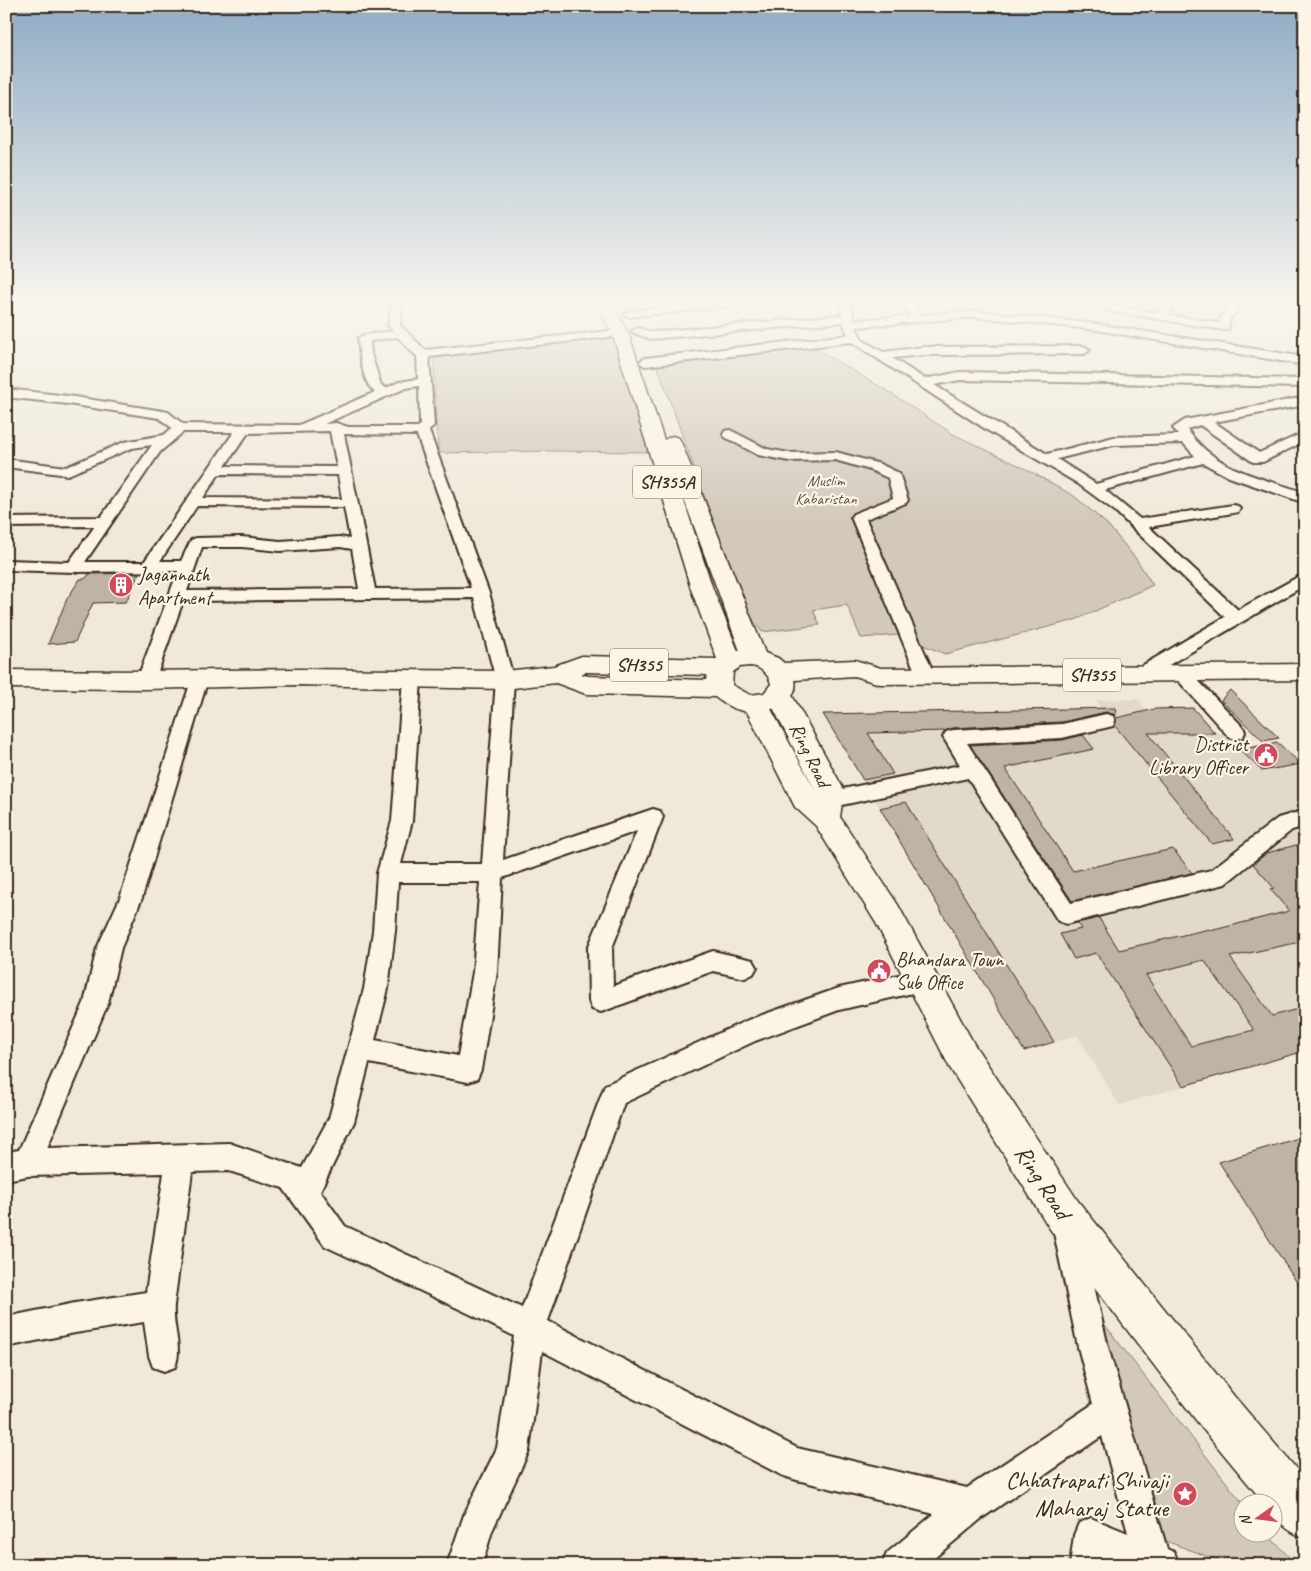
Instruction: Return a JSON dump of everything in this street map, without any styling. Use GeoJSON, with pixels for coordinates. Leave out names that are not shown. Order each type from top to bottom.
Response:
{"type":"FeatureCollection","features":[{"type":"Feature","properties":{"kind":"main road","name":"SH355A"},"geometry":{"type":"LineString","coordinates":[[641,376],[666,480],[702,589],[725,673]]}},
{"type":"Feature","properties":{"kind":"main road","name":"SH355A"},"geometry":{"type":"LineString","coordinates":[[650,376],[686,478],[755,658]]}},
{"type":"Feature","properties":{"kind":"main road"},"geometry":{"type":"LineString","coordinates":[[666,480],[686,478]]}},
{"type":"Feature","properties":{"kind":"main road"},"geometry":{"type":"LineString","coordinates":[[755,658],[773,666],[774,690]]}},
{"type":"Feature","properties":{"kind":"main road","name":"SH355"},"geometry":{"type":"LineString","coordinates":[[505,680],[558,674],[586,685],[725,673],[755,658]]}},
{"type":"Feature","properties":{"kind":"main road","name":"SH355"},"geometry":{"type":"LineString","coordinates":[[725,673],[738,702],[774,690],[860,686],[880,676],[1305,672]]}},
{"type":"Feature","properties":{"kind":"main road"},"geometry":{"type":"LineString","coordinates":[[6,679],[146,680],[297,676],[505,680]]}},
{"type":"Feature","properties":{"kind":"main road","name":"Ring Road"},"geometry":{"type":"LineString","coordinates":[[774,690],[805,799],[827,809],[887,914],[962,1056],[1064,1215],[1218,1412],[1305,1516]]}},
{"type":"Feature","properties":{"kind":"street"},"geometry":{"type":"LineString","coordinates":[[372,376],[375,387],[386,393]]}},
{"type":"Feature","properties":{"kind":"street"},"geometry":{"type":"LineString","coordinates":[[422,431],[427,425],[424,376]]}},
{"type":"Feature","properties":{"kind":"street"},"geometry":{"type":"LineString","coordinates":[[914,376],[992,427],[1046,458],[1120,508],[1236,618]]}},
{"type":"Feature","properties":{"kind":"street"},"geometry":{"type":"LineString","coordinates":[[925,383],[958,376]]}},
{"type":"Feature","properties":{"kind":"street"},"geometry":{"type":"LineString","coordinates":[[974,376],[1305,384]]}},
{"type":"Feature","properties":{"kind":"street"},"geometry":{"type":"LineString","coordinates":[[301,429],[403,385],[424,382]]}},
{"type":"Feature","properties":{"kind":"street"},"geometry":{"type":"LineString","coordinates":[[6,393],[68,400],[163,415],[180,428],[336,428],[348,431],[422,431]]}},
{"type":"Feature","properties":{"kind":"street"},"geometry":{"type":"LineString","coordinates":[[1305,401],[1203,421],[1180,428],[1186,439],[1205,458],[1232,475],[1305,499]]}},
{"type":"Feature","properties":{"kind":"street"},"geometry":{"type":"LineString","coordinates":[[1203,421],[1258,459],[1305,436]]}},
{"type":"Feature","properties":{"kind":"street"},"geometry":{"type":"LineString","coordinates":[[74,568],[155,449],[180,428]]}},
{"type":"Feature","properties":{"kind":"street"},"geometry":{"type":"LineString","coordinates":[[149,566],[244,428]]}},
{"type":"Feature","properties":{"kind":"street"},"geometry":{"type":"LineString","coordinates":[[336,428],[368,594]]}},
{"type":"Feature","properties":{"kind":"street"},"geometry":{"type":"LineString","coordinates":[[359,1049],[468,1070],[485,972],[505,680],[481,593],[422,431]]}},
{"type":"Feature","properties":{"kind":"street"},"geometry":{"type":"LineString","coordinates":[[730,434],[763,452],[789,457],[836,456],[876,467],[894,476],[901,500],[858,517],[926,676]]}},
{"type":"Feature","properties":{"kind":"street"},"geometry":{"type":"LineString","coordinates":[[6,463],[68,471],[129,445],[168,438]]}},
{"type":"Feature","properties":{"kind":"street"},"geometry":{"type":"LineString","coordinates":[[1046,458],[1114,441],[1186,439]]}},
{"type":"Feature","properties":{"kind":"street"},"geometry":{"type":"LineString","coordinates":[[1094,489],[1205,458]]}},
{"type":"Feature","properties":{"kind":"street"},"geometry":{"type":"LineString","coordinates":[[215,470],[344,471]]}},
{"type":"Feature","properties":{"kind":"street"},"geometry":{"type":"LineString","coordinates":[[194,502],[349,503]]}},
{"type":"Feature","properties":{"kind":"street"},"geometry":{"type":"LineString","coordinates":[[1137,524],[1233,509]]}},
{"type":"Feature","properties":{"kind":"street"},"geometry":{"type":"LineString","coordinates":[[6,523],[105,521]]}},
{"type":"Feature","properties":{"kind":"street"},"geometry":{"type":"LineString","coordinates":[[146,680],[186,566],[196,544],[242,542],[280,546],[340,542],[358,545]]}},
{"type":"Feature","properties":{"kind":"street"},"geometry":{"type":"LineString","coordinates":[[6,566],[74,568],[186,566]]}},
{"type":"Feature","properties":{"kind":"street"},"geometry":{"type":"LineString","coordinates":[[1139,675],[1305,578]]}},
{"type":"Feature","properties":{"kind":"street"},"geometry":{"type":"LineString","coordinates":[[176,596],[481,593]]}},
{"type":"Feature","properties":{"kind":"street"},"geometry":{"type":"LineString","coordinates":[[1182,674],[1236,732]]}},
{"type":"Feature","properties":{"kind":"street"},"geometry":{"type":"LineString","coordinates":[[199,679],[131,898],[109,948],[96,1003],[17,1164],[229,1157],[292,1177],[335,1236],[530,1328],[793,1463],[970,1506]]}},
{"type":"Feature","properties":{"kind":"street"},"geometry":{"type":"LineString","coordinates":[[304,1193],[341,1122],[376,989],[384,931],[388,873],[402,821],[412,679]]}},
{"type":"Feature","properties":{"kind":"street"},"geometry":{"type":"LineString","coordinates":[[1106,721],[1062,731],[953,737],[1066,914],[1217,878],[1285,824],[1305,818]]}},
{"type":"Feature","properties":{"kind":"street"},"geometry":{"type":"LineString","coordinates":[[827,809],[973,770]]}},
{"type":"Feature","properties":{"kind":"street"},"geometry":{"type":"LineString","coordinates":[[388,873],[491,873],[653,816],[600,948],[601,1001],[713,961],[745,967]]}},
{"type":"Feature","properties":{"kind":"street"},"geometry":{"type":"LineString","coordinates":[[464,1565],[476,1526],[513,1451],[530,1328],[614,1094],[748,1032],[839,999],[922,981]]}},
{"type":"Feature","properties":{"kind":"street"},"geometry":{"type":"LineString","coordinates":[[164,1356],[158,1316],[180,1159]]}},
{"type":"Feature","properties":{"kind":"street"},"geometry":{"type":"LineString","coordinates":[[1064,1215],[1092,1347],[1158,1563]]}},
{"type":"Feature","properties":{"kind":"street"},"geometry":{"type":"LineString","coordinates":[[6,1332],[75,1318],[159,1305]]}},
{"type":"Feature","properties":{"kind":"street"},"geometry":{"type":"LineString","coordinates":[[899,1565],[970,1506],[1110,1411]]}},
{"type":"Feature","properties":{"kind":"street"},"geometry":{"type":"LineString","coordinates":[[1087,1565],[1091,1535],[1158,1563]]}},
{"type":"Feature","properties":{"kind":"shaded area"},"geometry":{"type":"Polygon","coordinates":[[[1139,699],[1159,733],[1221,733],[1262,771],[1301,764],[1305,767],[1305,1051],[1119,1105],[1077,1035],[1054,1042],[906,802],[880,808],[863,780],[892,774],[868,733],[1053,729],[1103,717],[1096,700],[1139,699]]]}},
{"type":"Feature","properties":{"kind":"green space"},"geometry":{"type":"Polygon","coordinates":[[[435,376],[629,376],[648,452],[439,453],[435,376]]]}},
{"type":"Feature","properties":{"kind":"green space","name":"Muslim Kabaristan"},"geometry":{"type":"Polygon","coordinates":[[[661,376],[863,376],[953,434],[1026,469],[1074,496],[1108,525],[1136,559],[1153,585],[1075,620],[945,654],[899,635],[861,638],[847,605],[813,610],[820,625],[762,632],[745,609],[661,376]]]}},
{"type":"Feature","properties":{"kind":"green space"},"geometry":{"type":"Polygon","coordinates":[[[1102,1321],[1235,1494],[1234,1544],[1277,1544],[1297,1565],[1231,1565],[1163,1540],[1102,1321]]]}},
{"type":"Feature","properties":{"kind":"building"},"geometry":{"type":"Polygon","coordinates":[[[139,573],[126,602],[93,603],[75,642],[48,644],[67,599],[80,579],[85,579],[89,574],[139,573]]]}},
{"type":"Feature","properties":{"kind":"building"},"geometry":{"type":"Polygon","coordinates":[[[1230,690],[1279,738],[1263,741],[1221,700],[1230,690]]]}},
{"type":"Feature","properties":{"kind":"building"},"geometry":{"type":"Polygon","coordinates":[[[1115,708],[1116,715],[1106,712],[1062,722],[953,728],[944,731],[868,733],[893,774],[863,780],[823,714],[1115,708]]]}},
{"type":"Feature","properties":{"kind":"building"},"geometry":{"type":"Polygon","coordinates":[[[1193,708],[1215,733],[1148,733],[1234,839],[1212,844],[1115,726],[1116,718],[1155,709],[1193,708]]]}},
{"type":"Feature","properties":{"kind":"building"},"geometry":{"type":"Polygon","coordinates":[[[1083,735],[1094,749],[1005,768],[1073,871],[1173,849],[1192,873],[1072,901],[970,745],[1062,740],[1083,735]]]}},
{"type":"Feature","properties":{"kind":"building"},"geometry":{"type":"Polygon","coordinates":[[[1277,742],[1301,764],[1262,771],[1240,750],[1277,742]]]}},
{"type":"Feature","properties":{"kind":"building"},"geometry":{"type":"Polygon","coordinates":[[[906,802],[1054,1042],[1024,1051],[880,808],[906,802]]]}},
{"type":"Feature","properties":{"kind":"building"},"geometry":{"type":"Polygon","coordinates":[[[1296,845],[1305,855],[1305,941],[1230,957],[1272,1016],[1305,1007],[1305,1051],[1183,1086],[1096,953],[1074,959],[1060,934],[1081,929],[1077,923],[1099,918],[1119,950],[1209,929],[1210,931],[1289,911],[1270,889],[1274,888],[1253,864],[1267,853],[1296,845]],[[1204,960],[1146,975],[1191,1046],[1254,1030],[1204,960]]]}},
{"type":"Feature","properties":{"kind":"building"},"geometry":{"type":"Polygon","coordinates":[[[1305,1136],[1305,1295],[1219,1162],[1305,1136]]]}},
{"type":"Feature","properties":{"kind":"place","name":"Jagannath Apartment"},"geometry":{"type":"Point","coordinates":[121,585]}},
{"type":"Feature","properties":{"kind":"place","name":"District Library Officer"},"geometry":{"type":"Point","coordinates":[1266,755]}},
{"type":"Feature","properties":{"kind":"place","name":"Bhandara Town Sub Office"},"geometry":{"type":"Point","coordinates":[879,971]}},
{"type":"Feature","properties":{"kind":"place","name":"Chhatrapati Shivaji Maharaj Statue"},"geometry":{"type":"Point","coordinates":[1185,1494]}}]}
